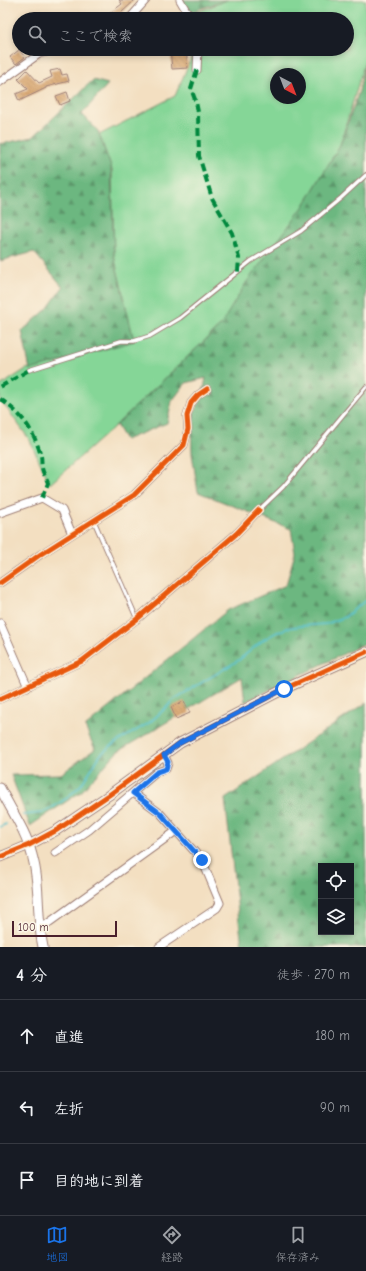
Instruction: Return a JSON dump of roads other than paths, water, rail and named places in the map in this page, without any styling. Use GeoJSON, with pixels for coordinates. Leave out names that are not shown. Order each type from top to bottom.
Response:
{"type":"FeatureCollection","features":[{"type":"Feature","properties":{"kind":"street"},"geometry":{"type":"LineString","coordinates":[[135,12],[146,0]]}},
{"type":"Feature","properties":{"kind":"street"},"geometry":{"type":"LineString","coordinates":[[180,0],[186,12]]}},
{"type":"Feature","properties":{"kind":"street"},"geometry":{"type":"LineString","coordinates":[[0,82],[36,56]]}},
{"type":"Feature","properties":{"kind":"street"},"geometry":{"type":"LineString","coordinates":[[197,70],[198,56]]}},
{"type":"Feature","properties":{"kind":"street"},"geometry":{"type":"LineString","coordinates":[[0,583],[41,554],[134,494],[184,445],[188,429],[187,416],[191,403],[198,395],[207,389]]}},
{"type":"Feature","properties":{"kind":"street"},"geometry":{"type":"LineString","coordinates":[[0,513],[42,498],[62,510],[72,534]]}},
{"type":"Feature","properties":{"kind":"street"},"geometry":{"type":"LineString","coordinates":[[0,699],[82,661],[137,619],[236,534],[259,510]]}},
{"type":"Feature","properties":{"kind":"street"},"geometry":{"type":"LineString","coordinates":[[0,623],[28,687]]}},
{"type":"Feature","properties":{"kind":"street"},"geometry":{"type":"LineString","coordinates":[[0,857],[29,845],[73,820],[180,743],[284,689],[366,652]]}},
{"type":"Feature","properties":{"kind":"street"},"geometry":{"type":"LineString","coordinates":[[55,853],[89,830],[157,772],[166,769],[168,762],[164,755]]}},
{"type":"Feature","properties":{"kind":"street"},"geometry":{"type":"LineString","coordinates":[[0,788],[29,845],[35,868],[43,947]]}},
{"type":"Feature","properties":{"kind":"street"},"geometry":{"type":"LineString","coordinates":[[133,793],[160,813],[202,860],[220,903],[217,908],[159,947]]}},
{"type":"Feature","properties":{"kind":"street"},"geometry":{"type":"LineString","coordinates":[[40,928],[176,831]]}},
{"type":"Feature","properties":{"kind":"lane"},"geometry":{"type":"LineString","coordinates":[[28,370],[121,341],[134,341],[150,336],[180,318],[251,261],[301,231],[366,175]]}},
{"type":"Feature","properties":{"kind":"lane"},"geometry":{"type":"LineString","coordinates":[[259,510],[283,487],[366,387]]}},
{"type":"Feature","properties":{"kind":"lane"},"geometry":{"type":"LineString","coordinates":[[94,520],[137,619]]}},
{"type":"Feature","properties":{"kind":"waterway"},"geometry":{"type":"LineString","coordinates":[[23,815],[41,813],[67,798],[81,785],[101,754],[115,743],[149,723],[173,700],[239,660],[263,640],[287,628],[326,624],[345,617],[366,600]]}},
{"type":"Feature","properties":{"kind":"waterway"},"geometry":{"type":"LineString","coordinates":[[0,827],[6,824]]}}]}
